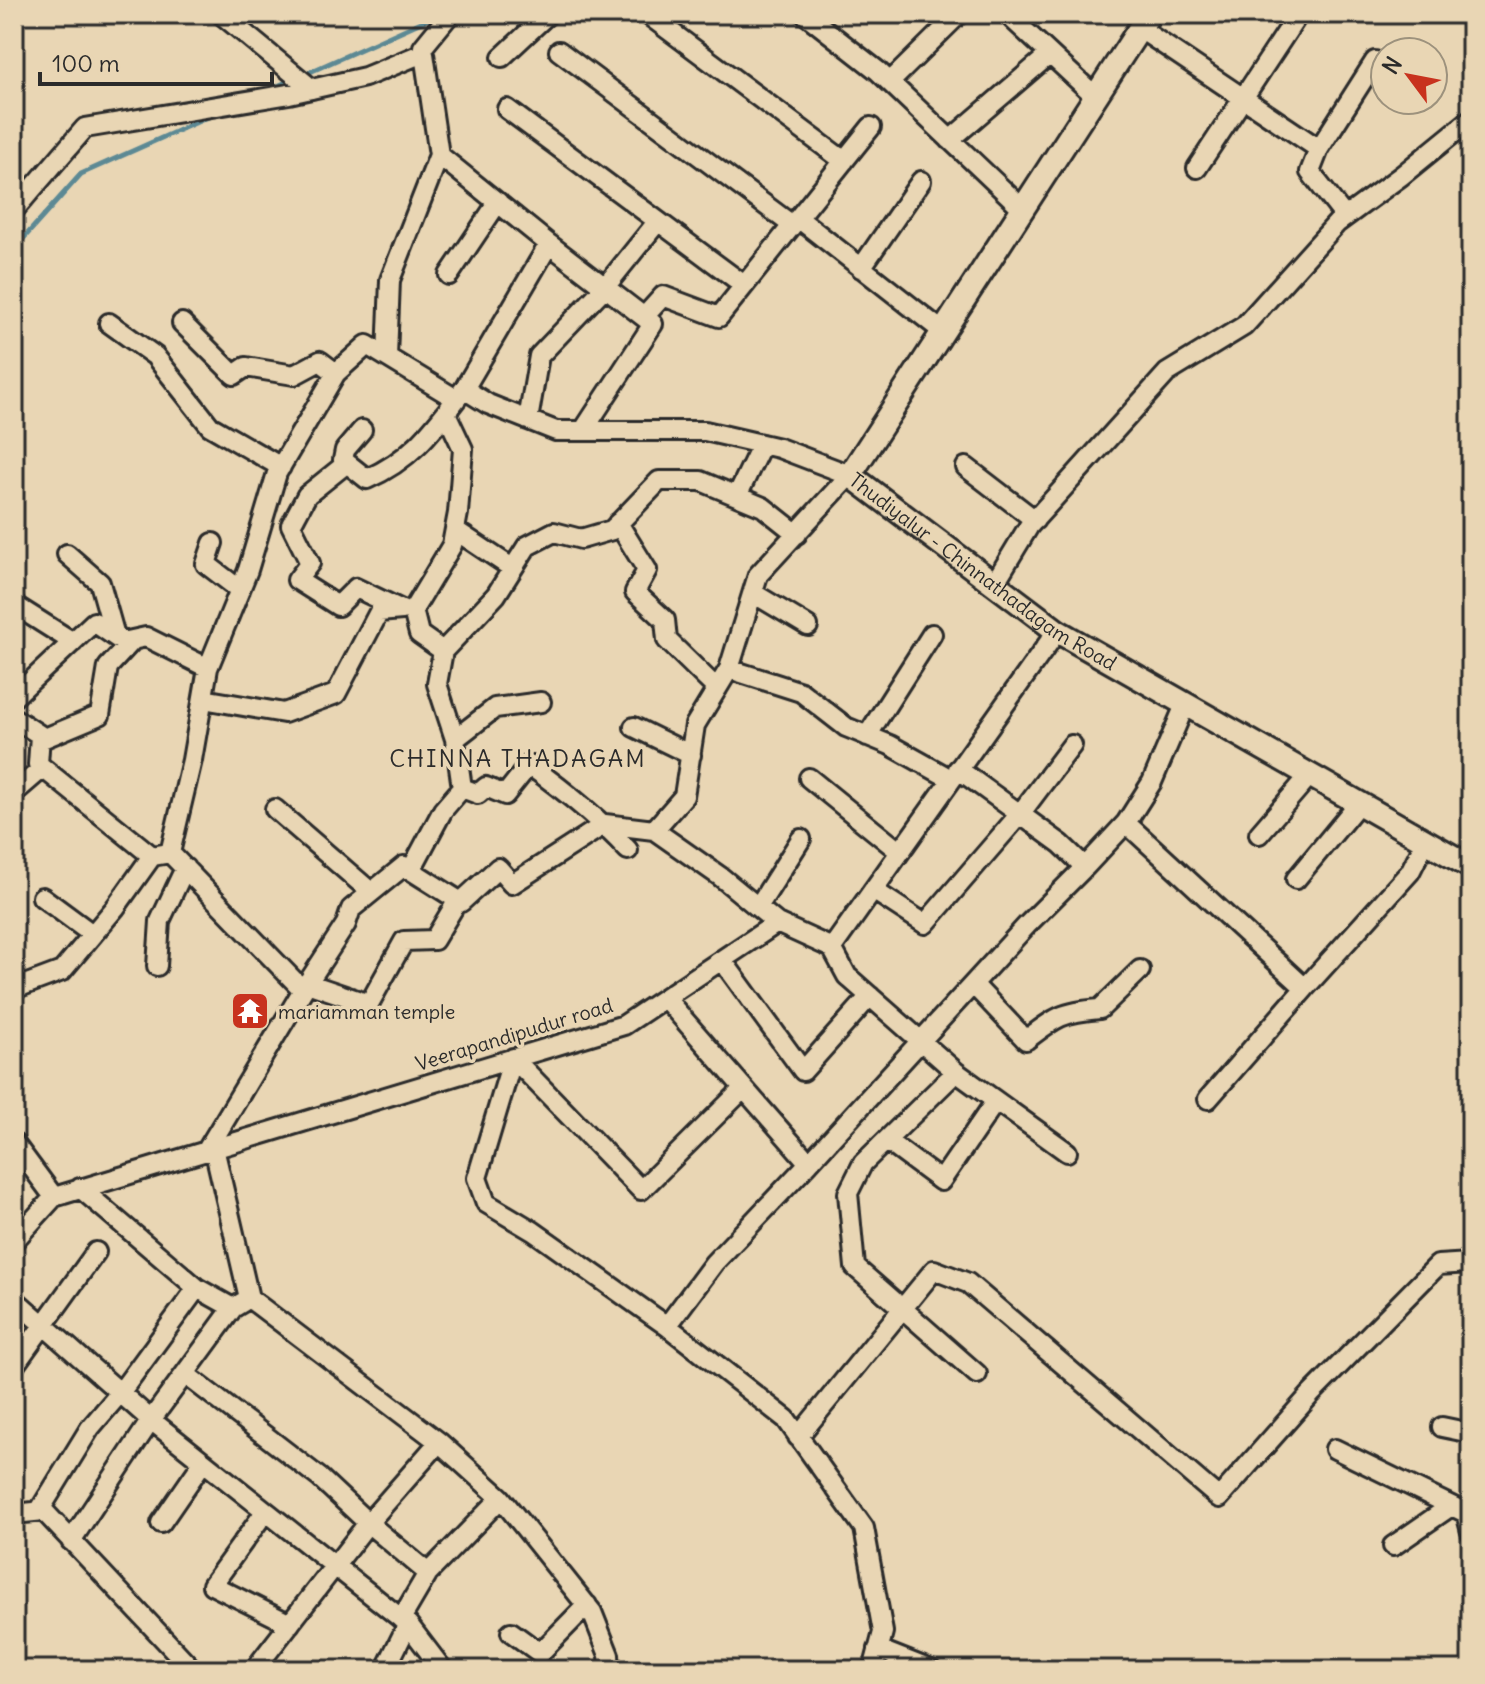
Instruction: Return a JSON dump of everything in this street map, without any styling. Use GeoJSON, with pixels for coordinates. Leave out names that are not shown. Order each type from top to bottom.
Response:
{"type":"FeatureCollection","features":[{"type":"Feature","properties":{"kind":"main road","name":"Thudiyalur - Chinnathadagam Road"},"geometry":{"type":"LineString","coordinates":[[1144,21],[850,475],[1057,631],[1471,867]]}},
{"type":"Feature","properties":{"kind":"street"},"geometry":{"type":"LineString","coordinates":[[221,14],[312,89]]}},
{"type":"Feature","properties":{"kind":"street"},"geometry":{"type":"LineString","coordinates":[[502,57],[548,14]]}},
{"type":"Feature","properties":{"kind":"street"},"geometry":{"type":"LineString","coordinates":[[647,14],[844,161]]}},
{"type":"Feature","properties":{"kind":"street"},"geometry":{"type":"LineString","coordinates":[[805,14],[890,82],[1022,208]]}},
{"type":"Feature","properties":{"kind":"street"},"geometry":{"type":"LineString","coordinates":[[890,82],[959,14]]}},
{"type":"Feature","properties":{"kind":"street"},"geometry":{"type":"LineString","coordinates":[[1007,14],[1095,96]]}},
{"type":"Feature","properties":{"kind":"street"},"geometry":{"type":"LineString","coordinates":[[387,357],[390,280],[439,155],[423,47],[445,16]]}},
{"type":"Feature","properties":{"kind":"street"},"geometry":{"type":"LineString","coordinates":[[1144,21],[1244,98],[1319,149]]}},
{"type":"Feature","properties":{"kind":"street"},"geometry":{"type":"LineString","coordinates":[[1197,168],[1294,21]]}},
{"type":"Feature","properties":{"kind":"street"},"geometry":{"type":"LineString","coordinates":[[559,51],[861,268],[942,331]]}},
{"type":"Feature","properties":{"kind":"street"},"geometry":{"type":"LineString","coordinates":[[14,210],[85,128],[312,89],[365,77],[423,53]]}},
{"type":"Feature","properties":{"kind":"street"},"geometry":{"type":"LineString","coordinates":[[950,140],[1050,54]]}},
{"type":"Feature","properties":{"kind":"street"},"geometry":{"type":"LineString","coordinates":[[1345,217],[1310,172],[1319,149],[1369,70]]}},
{"type":"Feature","properties":{"kind":"street"},"geometry":{"type":"LineString","coordinates":[[507,109],[744,285]]}},
{"type":"Feature","properties":{"kind":"street"},"geometry":{"type":"LineString","coordinates":[[994,584],[1035,520],[1167,373],[1244,326],[1345,217],[1471,119]]}},
{"type":"Feature","properties":{"kind":"street"},"geometry":{"type":"LineString","coordinates":[[644,317],[663,296],[719,317],[871,127]]}},
{"type":"Feature","properties":{"kind":"street"},"geometry":{"type":"LineString","coordinates":[[439,155],[653,324],[583,431]]}},
{"type":"Feature","properties":{"kind":"street"},"geometry":{"type":"LineString","coordinates":[[861,268],[921,181]]}},
{"type":"Feature","properties":{"kind":"street"},"geometry":{"type":"LineString","coordinates":[[449,275],[498,202]]}},
{"type":"Feature","properties":{"kind":"street"},"geometry":{"type":"LineString","coordinates":[[528,420],[539,356],[605,287],[658,221]]}},
{"type":"Feature","properties":{"kind":"street"},"geometry":{"type":"LineString","coordinates":[[362,430],[345,450],[343,460],[367,479],[393,468],[413,451],[455,401],[549,244]]}},
{"type":"Feature","properties":{"kind":"street"},"geometry":{"type":"LineString","coordinates":[[109,323],[155,356],[210,426],[281,467]]}},
{"type":"Feature","properties":{"kind":"street"},"geometry":{"type":"LineString","coordinates":[[182,323],[234,375],[246,367],[294,375],[320,361],[336,373]]}},
{"type":"Feature","properties":{"kind":"street"},"geometry":{"type":"LineString","coordinates":[[16,985],[62,971],[161,854],[192,760],[208,668],[240,590],[281,467],[336,373],[367,345],[455,401],[488,404],[556,431],[705,431],[779,448],[850,475],[758,575],[729,669],[695,725],[684,796],[654,830]]}},
{"type":"Feature","properties":{"kind":"street"},"geometry":{"type":"LineString","coordinates":[[407,610],[452,545],[463,449],[455,401]]}},
{"type":"Feature","properties":{"kind":"street"},"geometry":{"type":"LineString","coordinates":[[737,496],[762,444]]}},
{"type":"Feature","properties":{"kind":"street"},"geometry":{"type":"LineString","coordinates":[[347,463],[307,495],[291,525],[310,563],[297,580],[338,606],[356,588],[407,610],[419,634],[443,651]]}},
{"type":"Feature","properties":{"kind":"street"},"geometry":{"type":"LineString","coordinates":[[966,467],[1035,520]]}},
{"type":"Feature","properties":{"kind":"street"},"geometry":{"type":"LineString","coordinates":[[411,870],[443,810],[462,788],[455,739],[437,684],[443,651],[496,595],[527,546],[554,532],[581,539],[612,530],[659,481],[701,481],[763,507],[797,534]]}},
{"type":"Feature","properties":{"kind":"street"},"geometry":{"type":"LineString","coordinates":[[618,523],[647,570],[635,592],[665,620],[667,640],[717,689]]}},
{"type":"Feature","properties":{"kind":"street"},"geometry":{"type":"LineString","coordinates":[[455,530],[512,568]]}},
{"type":"Feature","properties":{"kind":"street"},"geometry":{"type":"LineString","coordinates":[[213,543],[206,564],[240,590]]}},
{"type":"Feature","properties":{"kind":"street"},"geometry":{"type":"LineString","coordinates":[[67,554],[100,583],[124,638]]}},
{"type":"Feature","properties":{"kind":"street"},"geometry":{"type":"LineString","coordinates":[[753,593],[808,626]]}},
{"type":"Feature","properties":{"kind":"street"},"geometry":{"type":"LineString","coordinates":[[16,606],[73,642]]}},
{"type":"Feature","properties":{"kind":"street"},"geometry":{"type":"LineString","coordinates":[[203,699],[284,713],[336,694],[379,612],[407,610]]}},
{"type":"Feature","properties":{"kind":"street"},"geometry":{"type":"LineString","coordinates":[[14,697],[94,622],[124,638],[146,637],[208,668]]}},
{"type":"Feature","properties":{"kind":"street"},"geometry":{"type":"LineString","coordinates":[[832,948],[1057,631]]}},
{"type":"Feature","properties":{"kind":"street"},"geometry":{"type":"LineString","coordinates":[[867,736],[932,634]]}},
{"type":"Feature","properties":{"kind":"street"},"geometry":{"type":"LineString","coordinates":[[40,740],[100,715],[108,667],[124,638]]}},
{"type":"Feature","properties":{"kind":"street"},"geometry":{"type":"LineString","coordinates":[[729,669],[801,692],[846,727],[955,774],[1020,814],[1061,844],[1085,867]]}},
{"type":"Feature","properties":{"kind":"street"},"geometry":{"type":"LineString","coordinates":[[455,739],[495,708],[541,702]]}},
{"type":"Feature","properties":{"kind":"street"},"geometry":{"type":"LineString","coordinates":[[667,1326],[714,1263],[1027,925],[1126,823],[1152,782],[1185,705]]}},
{"type":"Feature","properties":{"kind":"street"},"geometry":{"type":"LineString","coordinates":[[14,718],[40,735],[38,764],[161,854],[185,868],[305,987],[369,1004],[404,941],[434,940],[458,900]]}},
{"type":"Feature","properties":{"kind":"street"},"geometry":{"type":"LineString","coordinates":[[634,727],[691,755]]}},
{"type":"Feature","properties":{"kind":"street"},"geometry":{"type":"LineString","coordinates":[[873,890],[925,924],[1020,814],[1072,745]]}},
{"type":"Feature","properties":{"kind":"street"},"geometry":{"type":"LineString","coordinates":[[462,788],[478,794],[486,787],[505,795],[529,765],[605,824],[628,850]]}},
{"type":"Feature","properties":{"kind":"street"},"geometry":{"type":"LineString","coordinates":[[14,793],[43,768]]}},
{"type":"Feature","properties":{"kind":"street"},"geometry":{"type":"LineString","coordinates":[[1259,834],[1309,776]]}},
{"type":"Feature","properties":{"kind":"street"},"geometry":{"type":"LineString","coordinates":[[809,778],[900,852]]}},
{"type":"Feature","properties":{"kind":"street"},"geometry":{"type":"LineString","coordinates":[[1296,879],[1358,804]]}},
{"type":"Feature","properties":{"kind":"street"},"geometry":{"type":"LineString","coordinates":[[275,809],[371,892]]}},
{"type":"Feature","properties":{"kind":"street"},"geometry":{"type":"LineString","coordinates":[[1126,823],[1305,988]]}},
{"type":"Feature","properties":{"kind":"street"},"geometry":{"type":"LineString","coordinates":[[71,1541],[151,1420],[241,1303],[211,1149],[305,987],[346,924],[351,909],[404,866],[461,902],[498,868],[512,884],[605,824],[654,830],[721,877],[777,923],[832,948],[847,976],[956,1072],[1067,1152]]}},
{"type":"Feature","properties":{"kind":"street"},"geometry":{"type":"LineString","coordinates":[[758,907],[801,839]]}},
{"type":"Feature","properties":{"kind":"street"},"geometry":{"type":"LineString","coordinates":[[1208,1099],[1410,872],[1426,840]]}},
{"type":"Feature","properties":{"kind":"street"},"geometry":{"type":"LineString","coordinates":[[157,966],[160,921],[185,868]]}},
{"type":"Feature","properties":{"kind":"street"},"geometry":{"type":"LineString","coordinates":[[42,897],[92,934]]}},
{"type":"Feature","properties":{"kind":"street","name":"Veerapandipudur road"},"geometry":{"type":"LineString","coordinates":[[14,1241],[54,1197],[624,1025],[777,923]]}},
{"type":"Feature","properties":{"kind":"street"},"geometry":{"type":"LineString","coordinates":[[722,960],[803,1071],[870,996]]}},
{"type":"Feature","properties":{"kind":"street"},"geometry":{"type":"LineString","coordinates":[[973,984],[1026,1040],[1056,1017],[1100,1009],[1140,970]]}},
{"type":"Feature","properties":{"kind":"street"},"geometry":{"type":"LineString","coordinates":[[665,998],[809,1163]]}},
{"type":"Feature","properties":{"kind":"street"},"geometry":{"type":"LineString","coordinates":[[743,1089],[641,1190],[513,1058],[477,1178],[486,1203],[533,1231],[667,1326],[786,1419],[864,1528],[883,1632],[873,1670]]}},
{"type":"Feature","properties":{"kind":"street"},"geometry":{"type":"LineString","coordinates":[[956,1072],[863,1163],[848,1193],[855,1267],[977,1374]]}},
{"type":"Feature","properties":{"kind":"street"},"geometry":{"type":"LineString","coordinates":[[887,1141],[941,1181],[995,1102]]}},
{"type":"Feature","properties":{"kind":"street"},"geometry":{"type":"LineString","coordinates":[[14,1143],[54,1197]]}},
{"type":"Feature","properties":{"kind":"street"},"geometry":{"type":"LineString","coordinates":[[80,1188],[197,1288],[241,1303],[439,1442],[501,1498],[592,1612],[609,1655],[610,1670]]}},
{"type":"Feature","properties":{"kind":"street"},"geometry":{"type":"LineString","coordinates":[[14,1366],[96,1252]]}},
{"type":"Feature","properties":{"kind":"street"},"geometry":{"type":"LineString","coordinates":[[798,1437],[934,1270],[968,1283],[1219,1498],[1311,1394],[1438,1265],[1471,1265]]}},
{"type":"Feature","properties":{"kind":"street"},"geometry":{"type":"LineString","coordinates":[[193,1670],[41,1508],[90,1428],[120,1393],[197,1288]]}},
{"type":"Feature","properties":{"kind":"street"},"geometry":{"type":"LineString","coordinates":[[14,1299],[151,1420],[404,1621],[441,1668]]}},
{"type":"Feature","properties":{"kind":"street"},"geometry":{"type":"LineString","coordinates":[[185,1374],[320,1478],[428,1573]]}},
{"type":"Feature","properties":{"kind":"street"},"geometry":{"type":"LineString","coordinates":[[1442,1427],[1471,1433]]}},
{"type":"Feature","properties":{"kind":"street"},"geometry":{"type":"LineString","coordinates":[[254,1670],[368,1523],[439,1442]]}},
{"type":"Feature","properties":{"kind":"street"},"geometry":{"type":"LineString","coordinates":[[1335,1449],[1463,1508],[1471,1532]]}},
{"type":"Feature","properties":{"kind":"street"},"geometry":{"type":"LineString","coordinates":[[161,1523],[203,1462]]}},
{"type":"Feature","properties":{"kind":"street"},"geometry":{"type":"LineString","coordinates":[[385,1670],[404,1621],[428,1573],[501,1498]]}},
{"type":"Feature","properties":{"kind":"street"},"geometry":{"type":"LineString","coordinates":[[1393,1546],[1463,1508]]}},
{"type":"Feature","properties":{"kind":"street"},"geometry":{"type":"LineString","coordinates":[[14,1514],[44,1511]]}},
{"type":"Feature","properties":{"kind":"street"},"geometry":{"type":"LineString","coordinates":[[265,1512],[212,1585],[290,1624]]}},
{"type":"Feature","properties":{"kind":"street"},"geometry":{"type":"LineString","coordinates":[[511,1632],[540,1653],[587,1605]]}},
{"type":"Feature","properties":{"kind":"street"},"geometry":{"type":"LineString","coordinates":[[878,1649],[931,1670]]}},
{"type":"Feature","properties":{"kind":"waterway"},"geometry":{"type":"LineString","coordinates":[[301,76],[439,14]]}},
{"type":"Feature","properties":{"kind":"waterway"},"geometry":{"type":"LineString","coordinates":[[271,89],[291,80]]}},
{"type":"Feature","properties":{"kind":"waterway"},"geometry":{"type":"LineString","coordinates":[[14,249],[81,174],[215,114]]}},
{"type":"Feature","properties":{"kind":"place","name":"mariamman temple"},"geometry":{"type":"Point","coordinates":[250,1011]}},
{"type":"Feature","properties":{"kind":"district","name":"CHINNA THADAGAM"},"geometry":{"type":"Point","coordinates":[518,758]}}]}
